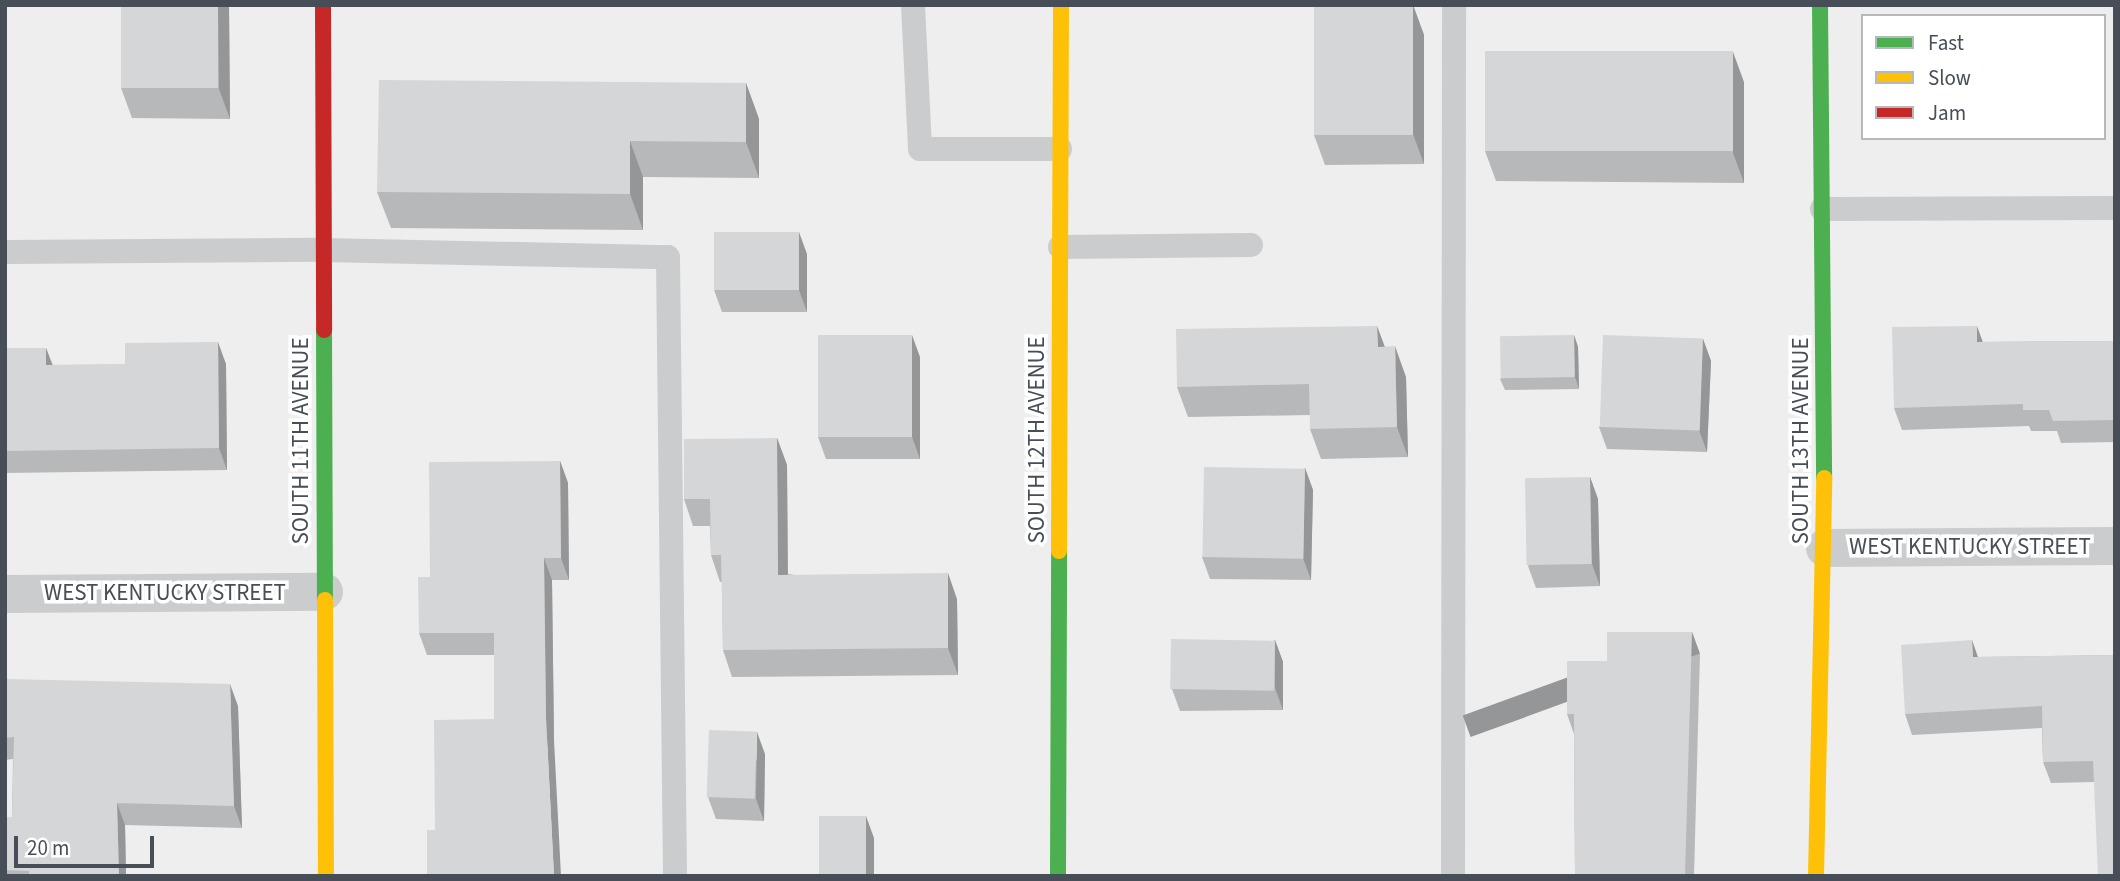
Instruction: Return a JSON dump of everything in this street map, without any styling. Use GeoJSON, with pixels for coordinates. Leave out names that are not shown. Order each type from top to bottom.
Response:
{"type":"FeatureCollection","features":[{"type":"Feature","properties":{"kind":"street","name":"SOUTH 11TH AVENUE"},"geometry":{"type":"LineString","coordinates":[[323,5],[326,876]]}},
{"type":"Feature","properties":{"kind":"street","name":"SOUTH 12TH AVENUE"},"geometry":{"type":"LineString","coordinates":[[1058,876],[1061,5]]}},
{"type":"Feature","properties":{"kind":"street","name":"SOUTH 13TH AVENUE"},"geometry":{"type":"LineString","coordinates":[[1815,876],[1825,548],[1820,5]]}},
{"type":"Feature","properties":{"kind":"street","name":"WEST KENTUCKY STREET"},"geometry":{"type":"LineString","coordinates":[[1825,548],[2115,545]]}},
{"type":"Feature","properties":{"kind":"street","name":"WEST KENTUCKY STREET"},"geometry":{"type":"LineString","coordinates":[[5,594],[324,593]]}},
{"type":"Feature","properties":{"kind":"lane"},"geometry":{"type":"LineString","coordinates":[[914,5],[920,149],[1060,149]]}},
{"type":"Feature","properties":{"kind":"lane"},"geometry":{"type":"LineString","coordinates":[[1454,5],[1454,876]]}},
{"type":"Feature","properties":{"kind":"lane"},"geometry":{"type":"LineString","coordinates":[[1822,209],[2115,208]]}},
{"type":"Feature","properties":{"kind":"lane"},"geometry":{"type":"LineString","coordinates":[[1060,247],[1251,245]]}},
{"type":"Feature","properties":{"kind":"lane"},"geometry":{"type":"LineString","coordinates":[[5,252],[323,250],[668,257],[675,876]]}},
{"type":"Feature","properties":{"kind":"building"},"geometry":{"type":"Polygon","coordinates":[[[121,5],[218,5],[218,88],[121,88],[121,5]]]}},
{"type":"Feature","properties":{"kind":"building"},"geometry":{"type":"Polygon","coordinates":[[[1314,5],[1413,5],[1413,135],[1314,135],[1314,5]]]}},
{"type":"Feature","properties":{"kind":"building"},"geometry":{"type":"Polygon","coordinates":[[[1485,51],[1733,51],[1733,151],[1485,151],[1485,51]]]}},
{"type":"Feature","properties":{"kind":"building"},"geometry":{"type":"Polygon","coordinates":[[[379,80],[746,83],[746,142],[630,141],[630,194],[377,192],[379,80]]]}},
{"type":"Feature","properties":{"kind":"building"},"geometry":{"type":"Polygon","coordinates":[[[714,232],[799,232],[799,290],[714,290],[714,232]]]}},
{"type":"Feature","properties":{"kind":"building"},"geometry":{"type":"Polygon","coordinates":[[[1377,326],[1378,347],[1395,346],[1397,427],[1310,429],[1309,384],[1177,387],[1176,329],[1377,326]]]}},
{"type":"Feature","properties":{"kind":"building"},"geometry":{"type":"Polygon","coordinates":[[[1977,326],[1977,342],[2115,341],[2115,420],[2053,421],[2049,410],[2023,410],[2023,404],[1894,408],[1892,327],[1977,326]]]}},
{"type":"Feature","properties":{"kind":"building"},"geometry":{"type":"Polygon","coordinates":[[[818,335],[912,335],[912,437],[818,437],[818,335]]]}},
{"type":"Feature","properties":{"kind":"building"},"geometry":{"type":"Polygon","coordinates":[[[1574,335],[1575,377],[1501,378],[1500,336],[1574,335]]]}},
{"type":"Feature","properties":{"kind":"building"},"geometry":{"type":"Polygon","coordinates":[[[1603,335],[1703,338],[1700,430],[1600,427],[1603,335]]]}},
{"type":"Feature","properties":{"kind":"building"},"geometry":{"type":"Polygon","coordinates":[[[218,342],[219,448],[5,451],[5,348],[46,348],[46,365],[125,364],[125,343],[218,342]]]}},
{"type":"Feature","properties":{"kind":"building"},"geometry":{"type":"Polygon","coordinates":[[[777,438],[778,575],[948,573],[948,648],[723,650],[721,555],[711,555],[710,499],[684,499],[684,439],[777,438]]]}},
{"type":"Feature","properties":{"kind":"building"},"geometry":{"type":"Polygon","coordinates":[[[560,461],[561,558],[544,558],[546,718],[554,876],[427,876],[427,830],[435,830],[434,720],[494,719],[494,633],[419,633],[418,577],[430,577],[429,462],[560,461]]]}},
{"type":"Feature","properties":{"kind":"building"},"geometry":{"type":"Polygon","coordinates":[[[1204,467],[1305,469],[1303,559],[1202,557],[1204,467]]]}},
{"type":"Feature","properties":{"kind":"building"},"geometry":{"type":"Polygon","coordinates":[[[1590,477],[1592,564],[1527,565],[1525,478],[1590,477]]]}},
{"type":"Feature","properties":{"kind":"building"},"geometry":{"type":"Polygon","coordinates":[[[1607,632],[1692,632],[1685,876],[1575,876],[1574,714],[1567,714],[1567,661],[1607,661],[1607,632]]]}},
{"type":"Feature","properties":{"kind":"building"},"geometry":{"type":"Polygon","coordinates":[[[1171,639],[1275,641],[1274,691],[1170,689],[1171,639]]]}},
{"type":"Feature","properties":{"kind":"building"},"geometry":{"type":"Polygon","coordinates":[[[1972,640],[1973,657],[2115,655],[2115,876],[2098,876],[2093,761],[2043,762],[2042,706],[1905,714],[1901,645],[1972,640]]]}},
{"type":"Feature","properties":{"kind":"building"},"geometry":{"type":"Polygon","coordinates":[[[5,679],[230,684],[234,806],[117,803],[119,876],[29,876],[29,871],[5,870],[5,817],[12,817],[14,737],[5,738],[5,679]]]}},
{"type":"Feature","properties":{"kind":"building"},"geometry":{"type":"Polygon","coordinates":[[[709,730],[757,732],[755,799],[707,797],[709,730]]]}},
{"type":"Feature","properties":{"kind":"building"},"geometry":{"type":"Polygon","coordinates":[[[819,816],[866,816],[866,876],[819,876],[819,816]]]}},
{"type":"Feature","properties":{"kind":"traffic: fast"},"geometry":{"type":"LineString","coordinates":[[1820,5],[1824,478]]}},
{"type":"Feature","properties":{"kind":"traffic: fast"},"geometry":{"type":"LineString","coordinates":[[324,330],[325,600]]}},
{"type":"Feature","properties":{"kind":"traffic: fast"},"geometry":{"type":"LineString","coordinates":[[1058,876],[1059,551]]}},
{"type":"Feature","properties":{"kind":"traffic: slow"},"geometry":{"type":"LineString","coordinates":[[1059,551],[1061,5]]}},
{"type":"Feature","properties":{"kind":"traffic: slow"},"geometry":{"type":"LineString","coordinates":[[1816,876],[1824,478]]}},
{"type":"Feature","properties":{"kind":"traffic: slow"},"geometry":{"type":"LineString","coordinates":[[325,600],[326,876]]}},
{"type":"Feature","properties":{"kind":"traffic: jam"},"geometry":{"type":"LineString","coordinates":[[323,5],[324,330]]}}]}
